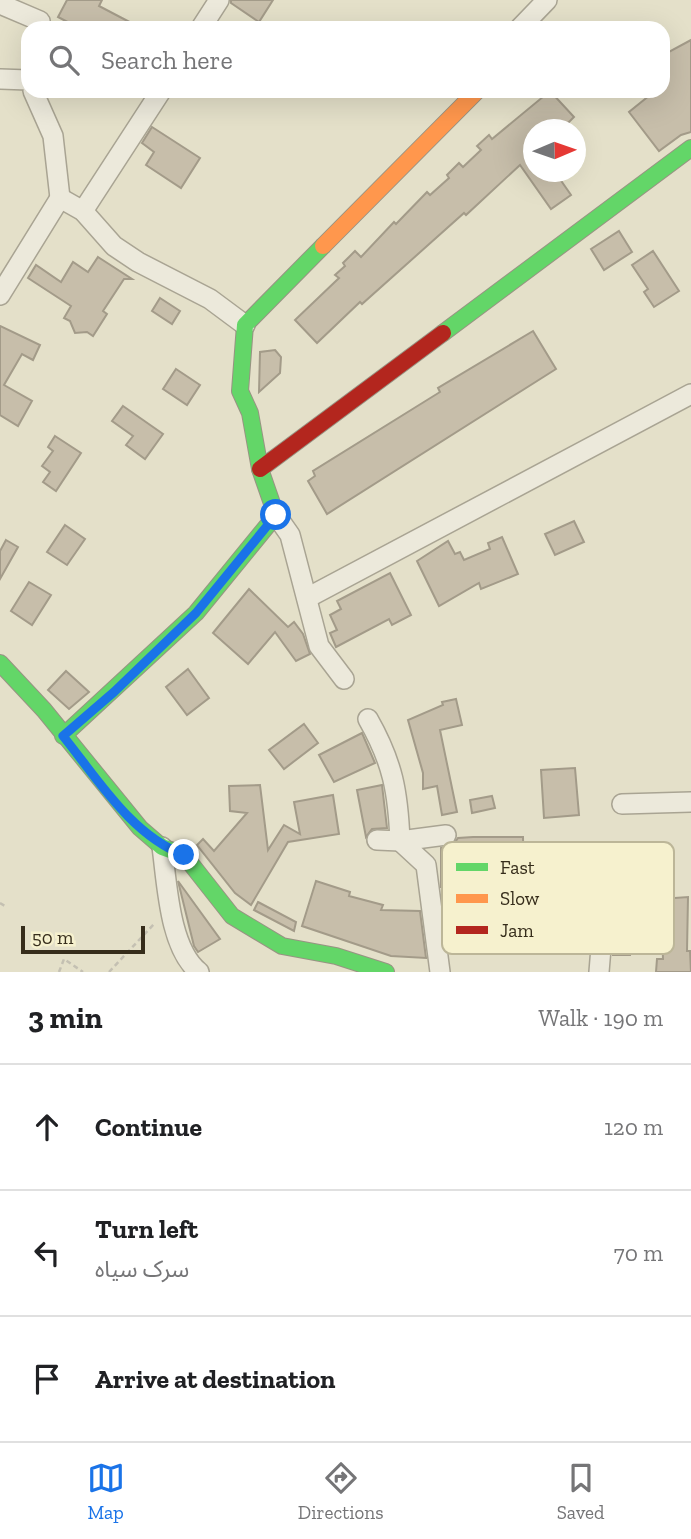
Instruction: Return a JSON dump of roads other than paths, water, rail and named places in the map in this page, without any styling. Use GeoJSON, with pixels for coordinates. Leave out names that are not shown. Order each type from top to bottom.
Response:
{"type":"FeatureCollection","features":[{"type":"Feature","properties":{"kind":"street"},"geometry":{"type":"LineString","coordinates":[[206,21],[219,0]]}},
{"type":"Feature","properties":{"kind":"street"},"geometry":{"type":"LineString","coordinates":[[527,21],[547,0]]}},
{"type":"Feature","properties":{"kind":"street"},"geometry":{"type":"LineString","coordinates":[[0,4],[40,21]]}},
{"type":"Feature","properties":{"kind":"street"},"geometry":{"type":"LineString","coordinates":[[0,79],[21,80]]}},
{"type":"Feature","properties":{"kind":"street"},"geometry":{"type":"LineString","coordinates":[[0,295],[60,198],[53,136],[36,98]]}},
{"type":"Feature","properties":{"kind":"street"},"geometry":{"type":"LineString","coordinates":[[83,211],[156,98]]}},
{"type":"Feature","properties":{"kind":"street"},"geometry":{"type":"LineString","coordinates":[[344,680],[320,646],[290,535],[276,515],[260,469],[250,412],[240,391],[245,325],[470,98]]}},
{"type":"Feature","properties":{"kind":"street"},"geometry":{"type":"LineString","coordinates":[[260,469],[691,148]]}},
{"type":"Feature","properties":{"kind":"street"},"geometry":{"type":"LineString","coordinates":[[60,198],[83,211],[114,246],[138,262],[210,299],[245,325]]}},
{"type":"Feature","properties":{"kind":"street"},"geometry":{"type":"LineString","coordinates":[[307,598],[691,394]]}},
{"type":"Feature","properties":{"kind":"street"},"geometry":{"type":"LineString","coordinates":[[63,736],[114,692],[196,613],[276,515]]}},
{"type":"Feature","properties":{"kind":"street"},"geometry":{"type":"LineString","coordinates":[[0,663],[44,710],[140,828],[162,847],[184,855],[232,916],[282,946],[336,956],[387,972]]}},
{"type":"Feature","properties":{"kind":"street"},"geometry":{"type":"LineString","coordinates":[[368,719],[386,751],[398,792],[400,841],[426,865],[440,972]]}},
{"type":"Feature","properties":{"kind":"street"},"geometry":{"type":"LineString","coordinates":[[622,804],[691,802]]}},
{"type":"Feature","properties":{"kind":"street"},"geometry":{"type":"LineString","coordinates":[[377,840],[400,841],[446,835]]}},
{"type":"Feature","properties":{"kind":"street"},"geometry":{"type":"LineString","coordinates":[[162,847],[170,909],[181,946],[199,972]]}},
{"type":"Feature","properties":{"kind":"street"},"geometry":{"type":"LineString","coordinates":[[599,972],[600,954]]}}]}
